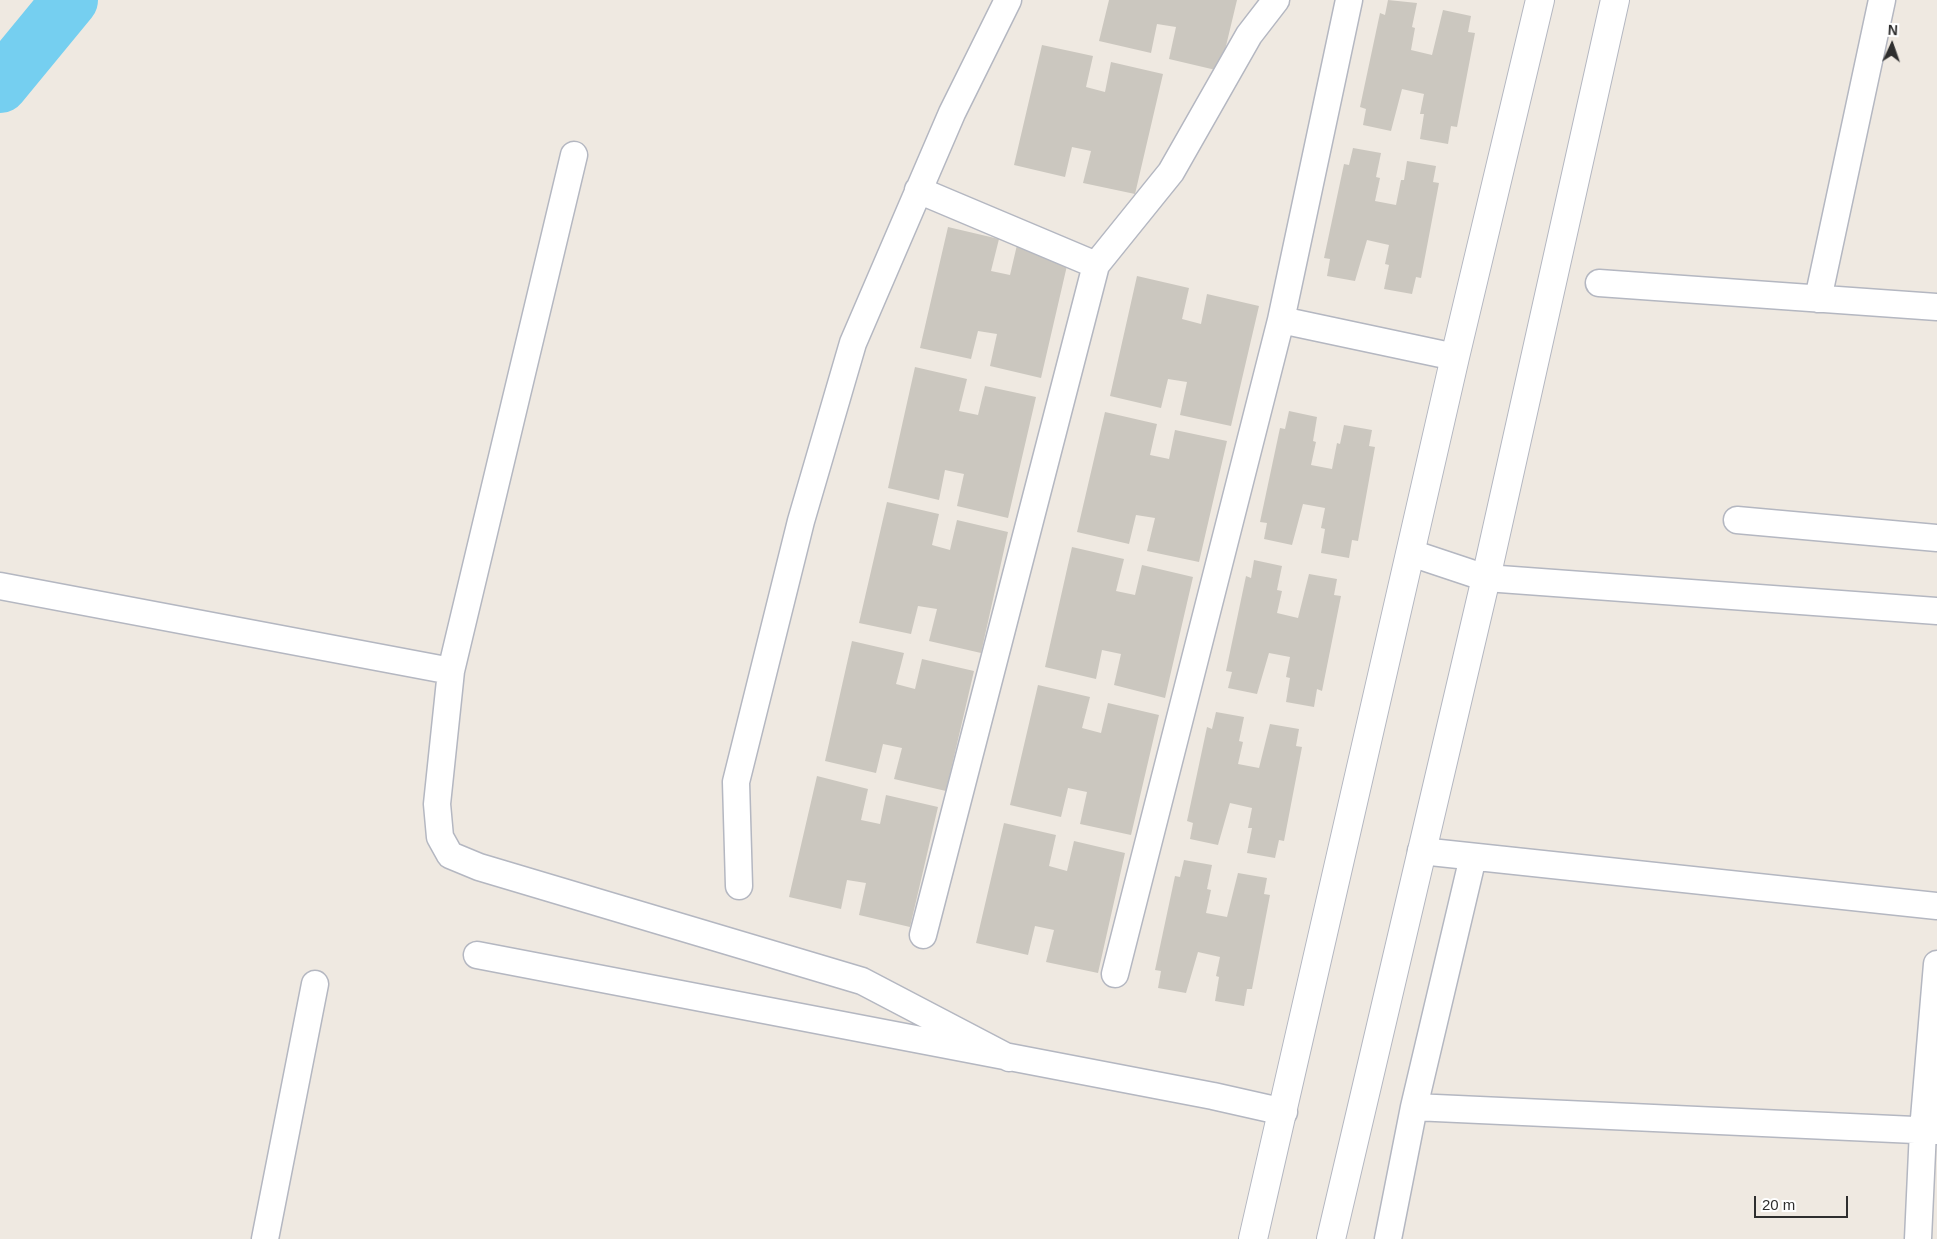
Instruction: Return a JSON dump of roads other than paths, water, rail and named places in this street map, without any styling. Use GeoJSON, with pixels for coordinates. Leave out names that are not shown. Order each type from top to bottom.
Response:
{"type":"FeatureCollection","features":[{"type":"Feature","properties":{"kind":"street"},"geometry":{"type":"LineString","coordinates":[[739,886],[736,782],[801,521],[853,343],[918,190],[1008,0]]}},
{"type":"Feature","properties":{"kind":"street"},"geometry":{"type":"LineString","coordinates":[[923,935],[1096,265],[1171,172],[1249,35],[1276,0]]}},
{"type":"Feature","properties":{"kind":"street"},"geometry":{"type":"LineString","coordinates":[[1115,974],[1281,320],[1349,0]]}},
{"type":"Feature","properties":{"kind":"street"},"geometry":{"type":"LineString","coordinates":[[1253,1239],[1284,1112],[1455,357],[1540,0]]}},
{"type":"Feature","properties":{"kind":"street"},"geometry":{"type":"LineString","coordinates":[[1331,1239],[1486,578],[1615,0]]}},
{"type":"Feature","properties":{"kind":"street"},"geometry":{"type":"LineString","coordinates":[[1818,299],[1882,0]]}},
{"type":"Feature","properties":{"kind":"street"},"geometry":{"type":"LineString","coordinates":[[574,155],[451,670],[437,804],[440,837],[450,856],[479,867],[862,981],[1009,1058]]}},
{"type":"Feature","properties":{"kind":"street"},"geometry":{"type":"LineString","coordinates":[[918,190],[1096,265]]}},
{"type":"Feature","properties":{"kind":"street"},"geometry":{"type":"LineString","coordinates":[[1600,283],[1937,307]]}},
{"type":"Feature","properties":{"kind":"street"},"geometry":{"type":"LineString","coordinates":[[1281,320],[1455,357]]}},
{"type":"Feature","properties":{"kind":"street"},"geometry":{"type":"LineString","coordinates":[[1737,520],[1937,538]]}},
{"type":"Feature","properties":{"kind":"street"},"geometry":{"type":"LineString","coordinates":[[1411,553],[1486,578],[1937,611]]}},
{"type":"Feature","properties":{"kind":"street"},"geometry":{"type":"LineString","coordinates":[[0,586],[451,670]]}},
{"type":"Feature","properties":{"kind":"street"},"geometry":{"type":"LineString","coordinates":[[1421,851],[1937,906]]}},
{"type":"Feature","properties":{"kind":"street"},"geometry":{"type":"LineString","coordinates":[[1388,1239],[1414,1107],[1473,857]]}},
{"type":"Feature","properties":{"kind":"street"},"geometry":{"type":"LineString","coordinates":[[477,955],[1213,1096],[1284,1112]]}},
{"type":"Feature","properties":{"kind":"street"},"geometry":{"type":"LineString","coordinates":[[1918,1239],[1930,1130],[1937,964]]}},
{"type":"Feature","properties":{"kind":"street"},"geometry":{"type":"LineString","coordinates":[[265,1239],[315,984]]}},
{"type":"Feature","properties":{"kind":"street"},"geometry":{"type":"LineString","coordinates":[[1414,1107],[1930,1130]]}},
{"type":"Feature","properties":{"kind":"waterway"},"geometry":{"type":"LineString","coordinates":[[0,85],[70,0]]}}]}
